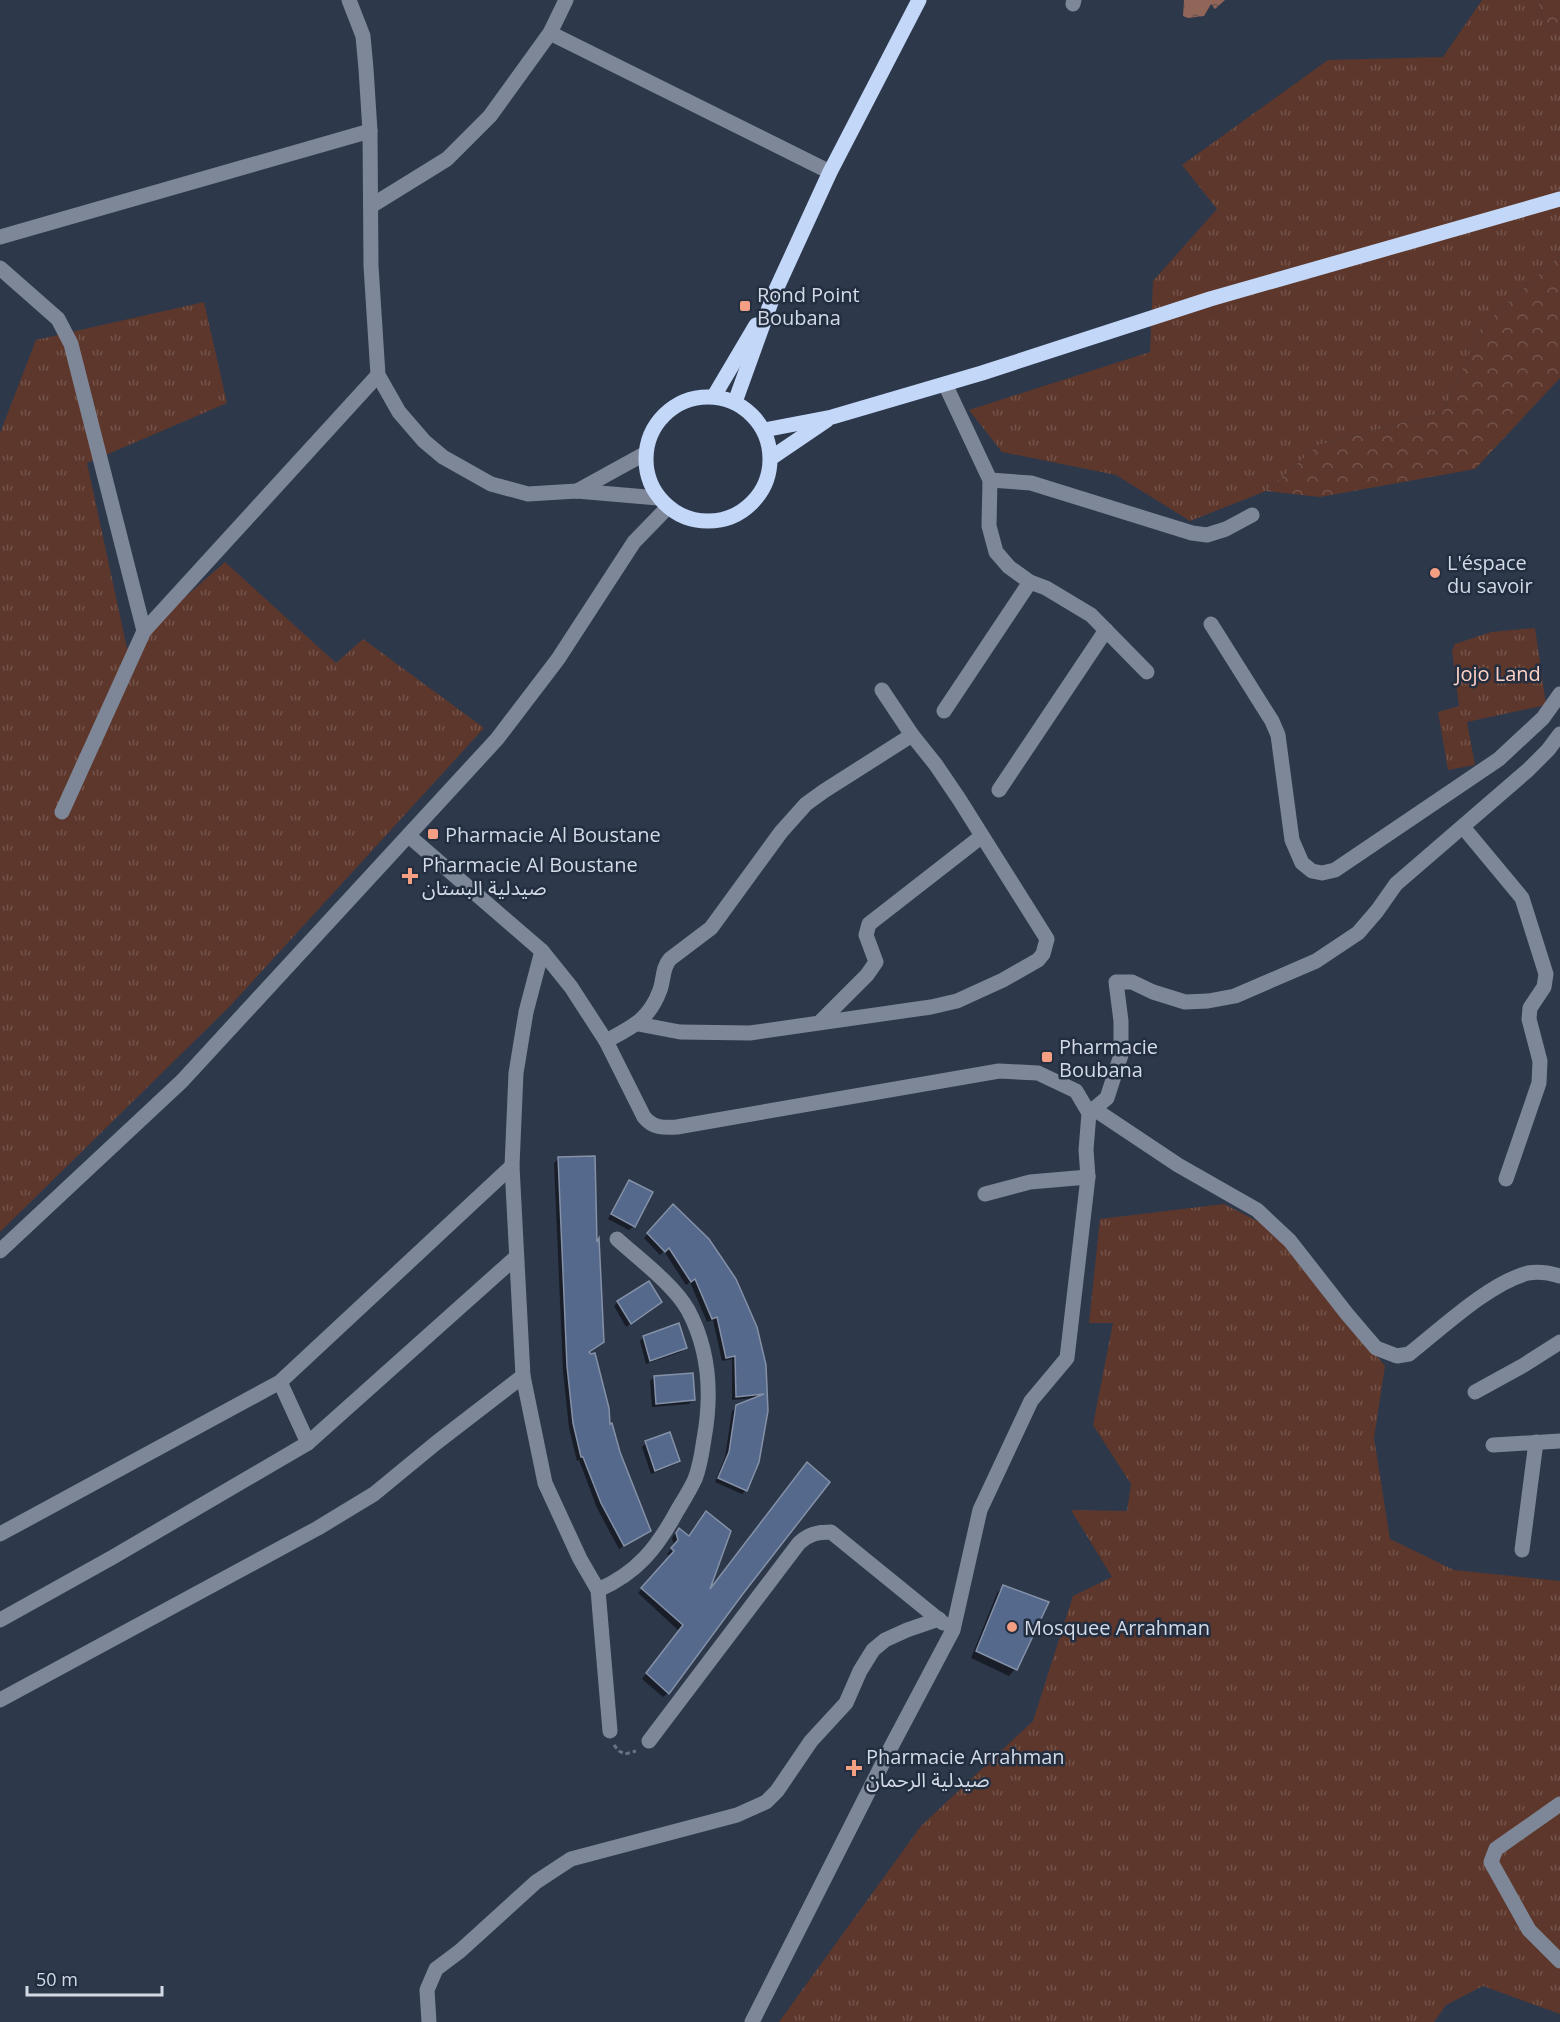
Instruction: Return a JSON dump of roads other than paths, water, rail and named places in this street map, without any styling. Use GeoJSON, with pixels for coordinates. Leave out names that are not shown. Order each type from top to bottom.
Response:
{"type":"FeatureCollection","features":[{"type":"Feature","properties":{"kind":"main road"},"geometry":{"type":"LineString","coordinates":[[735,402],[774,294],[830,172],[920,0]]}},
{"type":"Feature","properties":{"kind":"main road"},"geometry":{"type":"LineString","coordinates":[[764,430],[832,417],[945,384],[1210,299],[1560,199]]}},
{"type":"Feature","properties":{"kind":"main road"},"geometry":{"type":"LineString","coordinates":[[714,396],[774,294]]}},
{"type":"Feature","properties":{"kind":"main road"},"geometry":{"type":"LineString","coordinates":[[714,396],[735,402],[753,415],[764,430],[771,458],[767,480],[761,492],[747,508],[728,518],[707,522],[686,518],[663,502],[648,477],[646,453],[650,434],[661,417],[676,405],[694,397],[714,396]]}},
{"type":"Feature","properties":{"kind":"main road"},"geometry":{"type":"LineString","coordinates":[[771,458],[832,417]]}},
{"type":"Feature","properties":{"kind":"street"},"geometry":{"type":"LineString","coordinates":[[0,1251],[182,1081],[497,739],[558,659],[634,542],[663,502],[577,491],[528,494],[490,484],[443,458],[424,441],[399,412],[378,375],[371,266],[370,131],[363,36],[349,0]]}},
{"type":"Feature","properties":{"kind":"street"},"geometry":{"type":"LineString","coordinates":[[371,206],[447,159],[490,116],[550,33],[566,0]]}},
{"type":"Feature","properties":{"kind":"street"},"geometry":{"type":"LineString","coordinates":[[550,33],[830,172]]}},
{"type":"Feature","properties":{"kind":"street"},"geometry":{"type":"LineString","coordinates":[[0,237],[370,131]]}},
{"type":"Feature","properties":{"kind":"street"},"geometry":{"type":"LineString","coordinates":[[0,267],[58,319],[71,344],[144,632]]}},
{"type":"Feature","properties":{"kind":"street"},"geometry":{"type":"LineString","coordinates":[[62,812],[144,632],[378,375]]}},
{"type":"Feature","properties":{"kind":"street"},"geometry":{"type":"LineString","coordinates":[[945,384],[990,480],[989,526],[996,552],[1009,567],[1030,582],[1046,588],[1091,615],[1147,672]]}},
{"type":"Feature","properties":{"kind":"street"},"geometry":{"type":"LineString","coordinates":[[577,491],[646,453]]}},
{"type":"Feature","properties":{"kind":"street"},"geometry":{"type":"LineString","coordinates":[[990,480],[1031,483],[1178,530],[1207,536],[1252,515]]}},
{"type":"Feature","properties":{"kind":"street"},"geometry":{"type":"LineString","coordinates":[[944,711],[1030,582]]}},
{"type":"Feature","properties":{"kind":"street"},"geometry":{"type":"LineString","coordinates":[[1211,624],[1272,721],[1278,735],[1292,840],[1302,863],[1312,872],[1322,873],[1335,870],[1499,759],[1543,718],[1560,694]]}},
{"type":"Feature","properties":{"kind":"street"},"geometry":{"type":"LineString","coordinates":[[999,790],[1106,630]]}},
{"type":"Feature","properties":{"kind":"street"},"geometry":{"type":"LineString","coordinates":[[638,1024],[680,1032],[750,1034],[931,1007],[957,1002],[1003,980],[1038,960],[1043,954],[1047,939],[936,765],[912,735],[882,690]]}},
{"type":"Feature","properties":{"kind":"street"},"geometry":{"type":"LineString","coordinates":[[752,2022],[953,1630],[980,1510],[1031,1401],[1067,1358],[1088,1177],[1086,1150],[1092,1111],[1107,1098],[1121,1055],[1121,1021],[1116,982],[1132,982],[1153,992],[1185,1002],[1208,1000],[1235,996],[1316,961],[1358,933],[1396,884],[1528,770],[1560,734]]}},
{"type":"Feature","properties":{"kind":"street"},"geometry":{"type":"LineString","coordinates":[[606,1041],[638,1024],[649,1012],[660,991],[666,964],[711,928],[792,819],[824,790],[912,735]]}},
{"type":"Feature","properties":{"kind":"street"},"geometry":{"type":"LineString","coordinates":[[1463,827],[1522,898],[1546,974],[1544,987],[1530,1008],[1529,1019],[1540,1061],[1539,1083],[1506,1179]]}},
{"type":"Feature","properties":{"kind":"street"},"geometry":{"type":"LineString","coordinates":[[409,836],[542,951],[571,987],[606,1041],[644,1117],[650,1124],[664,1128],[999,1071],[1038,1073],[1076,1091],[1092,1111],[1178,1165],[1257,1210],[1290,1241],[1376,1348],[1386,1352],[1397,1356],[1409,1354],[1493,1289],[1512,1279],[1530,1273],[1547,1272],[1560,1276]]}},
{"type":"Feature","properties":{"kind":"street"},"geometry":{"type":"LineString","coordinates":[[820,1022],[867,975],[876,962],[866,935],[869,924],[982,836]]}},
{"type":"Feature","properties":{"kind":"street"},"geometry":{"type":"LineString","coordinates":[[542,951],[526,1011],[516,1073],[512,1166],[515,1258],[523,1376],[544,1483],[580,1559],[598,1590],[610,1731]]}},
{"type":"Feature","properties":{"kind":"street"},"geometry":{"type":"LineString","coordinates":[[0,1534],[279,1382],[512,1166]]}},
{"type":"Feature","properties":{"kind":"street"},"geometry":{"type":"LineString","coordinates":[[985,1194],[1030,1182],[1088,1177]]}},
{"type":"Feature","properties":{"kind":"street"},"geometry":{"type":"LineString","coordinates":[[598,1590],[614,1583],[657,1546],[695,1479],[709,1413],[709,1381],[703,1347],[687,1309],[661,1278],[617,1239]]}},
{"type":"Feature","properties":{"kind":"street"},"geometry":{"type":"LineString","coordinates":[[0,1620],[308,1443],[515,1258]]}},
{"type":"Feature","properties":{"kind":"street"},"geometry":{"type":"LineString","coordinates":[[1475,1392],[1560,1342]]}},
{"type":"Feature","properties":{"kind":"street"},"geometry":{"type":"LineString","coordinates":[[0,1700],[318,1528],[364,1500],[523,1376]]}},
{"type":"Feature","properties":{"kind":"street"},"geometry":{"type":"LineString","coordinates":[[279,1382],[308,1443]]}},
{"type":"Feature","properties":{"kind":"street"},"geometry":{"type":"LineString","coordinates":[[1493,1444],[1560,1440]]}},
{"type":"Feature","properties":{"kind":"street"},"geometry":{"type":"LineString","coordinates":[[1522,1550],[1536,1442]]}},
{"type":"Feature","properties":{"kind":"street"},"geometry":{"type":"LineString","coordinates":[[649,1740],[799,1543],[807,1536],[819,1532],[831,1532],[953,1630]]}},
{"type":"Feature","properties":{"kind":"street"},"geometry":{"type":"LineString","coordinates":[[429,2022],[428,1990],[436,1969],[460,1951],[536,1882],[571,1859],[737,1815],[766,1802],[777,1791],[811,1741],[846,1703],[860,1671],[873,1650],[885,1640],[939,1619]]}},
{"type":"Feature","properties":{"kind":"street"},"geometry":{"type":"LineString","coordinates":[[1560,1804],[1496,1849],[1491,1862],[1529,1930],[1560,1961]]}},
{"type":"Feature","properties":{"kind":"water"},"geometry":{"type":"Polygon","coordinates":[[[1184,0],[1225,0],[1215,9],[1211,4],[1204,16],[1188,18],[1183,16],[1184,0]]]}},
{"type":"Feature","properties":{"kind":"place","name":"Rond Point Boubana"},"geometry":{"type":"Point","coordinates":[745,306]}},
{"type":"Feature","properties":{"kind":"place","name":"L'éspace du savoir"},"geometry":{"type":"Point","coordinates":[1435,573]}},
{"type":"Feature","properties":{"kind":"place","name":"Pharmacie Al Boustane"},"geometry":{"type":"Point","coordinates":[433,834]}},
{"type":"Feature","properties":{"kind":"place","name":"Pharmacie Al Boustane صيدلية البستان"},"geometry":{"type":"Point","coordinates":[410,876]}},
{"type":"Feature","properties":{"kind":"place","name":"Pharmacie Boubana"},"geometry":{"type":"Point","coordinates":[1047,1057]}},
{"type":"Feature","properties":{"kind":"place","name":"Mosquee Arrahman"},"geometry":{"type":"Point","coordinates":[1012,1627]}},
{"type":"Feature","properties":{"kind":"place","name":"Pharmacie Arrahman صيدلية الرحمان"},"geometry":{"type":"Point","coordinates":[854,1768]}},
{"type":"Feature","properties":{"kind":"park label","name":"Jojo Land"},"geometry":{"type":"Point","coordinates":[1498,673]}}]}
